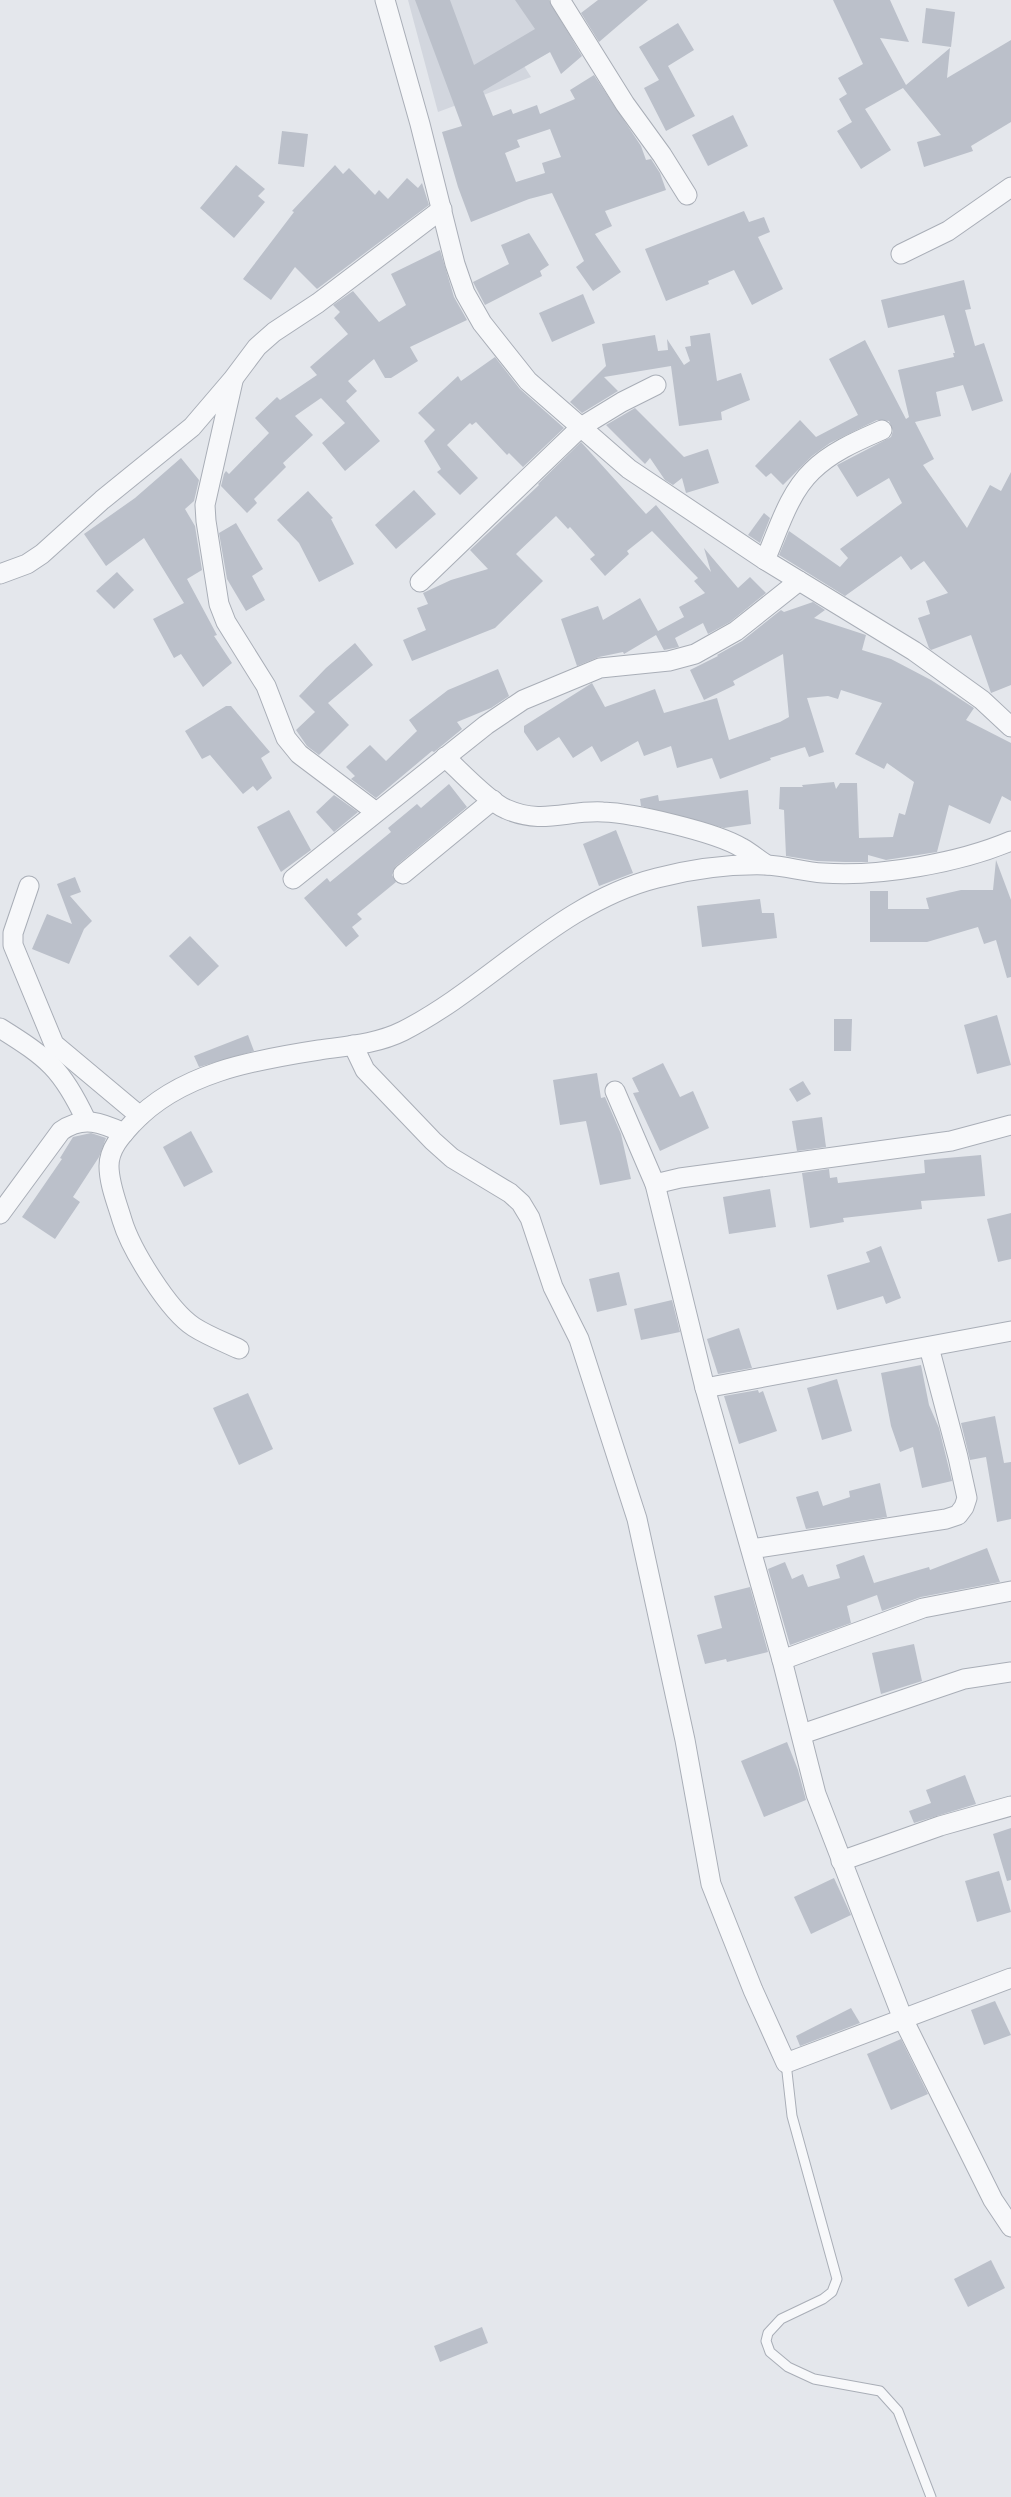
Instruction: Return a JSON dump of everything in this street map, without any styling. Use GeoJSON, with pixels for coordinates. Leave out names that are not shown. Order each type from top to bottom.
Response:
{"type":"FeatureCollection","features":[{"type":"Feature","properties":{"kind":"street"},"geometry":{"type":"LineString","coordinates":[[385,0],[442,209],[455,264],[465,294],[482,323],[528,381],[629,470],[765,560],[914,651],[982,700],[1011,727]]}},
{"type":"Feature","properties":{"kind":"street"},"geometry":{"type":"LineString","coordinates":[[560,0],[625,104],[662,155],[687,195]]}},
{"type":"Feature","properties":{"kind":"street"},"geometry":{"type":"LineString","coordinates":[[901,254],[954,228],[1011,187]]}},
{"type":"Feature","properties":{"kind":"street"},"geometry":{"type":"LineString","coordinates":[[0,574],[27,564],[42,554],[102,500],[192,427],[233,379],[257,347],[274,332],[318,303],[442,209]]}},
{"type":"Feature","properties":{"kind":"street"},"geometry":{"type":"LineString","coordinates":[[233,379],[206,505],[206,520],[219,604],[226,622],[266,686],[286,738],[299,754],[376,812]]}},
{"type":"Feature","properties":{"kind":"street"},"geometry":{"type":"LineString","coordinates":[[420,582],[581,427],[656,384]]}},
{"type":"Feature","properties":{"kind":"street"},"geometry":{"type":"LineString","coordinates":[[765,560],[794,494],[811,471],[844,448],[882,430]]}},
{"type":"Feature","properties":{"kind":"street"},"geometry":{"type":"LineString","coordinates":[[293,879],[486,725],[523,700],[566,680],[600,668],[669,661],[695,654],[736,631],[799,581]]}},
{"type":"Feature","properties":{"kind":"street"},"geometry":{"type":"LineString","coordinates":[[446,757],[493,800],[511,812],[539,818],[602,811],[668,823],[727,841],[741,847],[767,865]]}},
{"type":"Feature","properties":{"kind":"street"},"geometry":{"type":"LineString","coordinates":[[403,874],[493,800]]}},
{"type":"Feature","properties":{"kind":"street"},"geometry":{"type":"LineString","coordinates":[[239,1349],[195,1328],[177,1312],[156,1284],[125,1229],[108,1164],[113,1147],[124,1133],[140,1116],[174,1092],[199,1078],[269,1057],[374,1042],[408,1028],[430,1015],[577,912],[614,893],[655,878],[705,868],[767,865],[824,873],[860,872],[919,866],[966,858],[1011,841]]}},
{"type":"Feature","properties":{"kind":"street"},"geometry":{"type":"LineString","coordinates":[[30,886],[13,933],[13,945],[46,1029],[54,1044],[140,1116]]}},
{"type":"Feature","properties":{"kind":"street"},"geometry":{"type":"LineString","coordinates":[[0,1028],[44,1056],[60,1073],[71,1089],[86,1120]]}},
{"type":"Feature","properties":{"kind":"street"},"geometry":{"type":"LineString","coordinates":[[353,1045],[365,1070],[433,1141],[452,1158],[510,1193],[521,1203],[530,1218],[553,1287],[579,1339],[637,1519],[685,1740],[711,1884],[752,1990],[786,2063],[1011,1978]]}},
{"type":"Feature","properties":{"kind":"street"},"geometry":{"type":"LineString","coordinates":[[615,1091],[655,1184],[705,1388],[782,1660],[816,1794],[903,2020],[993,2200],[1011,2227]]}},
{"type":"Feature","properties":{"kind":"street"},"geometry":{"type":"LineString","coordinates":[[0,1214],[61,1131],[69,1125],[86,1120],[102,1123],[124,1133]]}},
{"type":"Feature","properties":{"kind":"street"},"geometry":{"type":"LineString","coordinates":[[655,1184],[680,1178],[951,1141],[1011,1125]]}},
{"type":"Feature","properties":{"kind":"street"},"geometry":{"type":"LineString","coordinates":[[705,1388],[1011,1331]]}},
{"type":"Feature","properties":{"kind":"street"},"geometry":{"type":"LineString","coordinates":[[751,1549],[946,1519],[958,1515],[964,1507],[966,1498],[958,1457],[929,1347]]}},
{"type":"Feature","properties":{"kind":"street"},"geometry":{"type":"LineString","coordinates":[[782,1660],[923,1608],[1011,1591]]}},
{"type":"Feature","properties":{"kind":"street"},"geometry":{"type":"LineString","coordinates":[[802,1734],[964,1679],[1011,1672]]}},
{"type":"Feature","properties":{"kind":"street"},"geometry":{"type":"LineString","coordinates":[[841,1861],[940,1826],[1011,1806]]}},
{"type":"Feature","properties":{"kind":"lane"},"geometry":{"type":"LineString","coordinates":[[786,2063],[792,2116],[837,2279],[832,2292],[823,2299],[781,2318],[768,2332],[766,2341],[770,2352],[788,2367],[814,2379],[880,2391],[892,2401],[898,2411],[930,2497]]}},
{"type":"Feature","properties":{"kind":"shaded area"},"geometry":{"type":"Polygon","coordinates":[[[408,0],[549,0],[574,39],[524,66],[531,77],[438,112],[408,0]]]}},
{"type":"Feature","properties":{"kind":"building"},"geometry":{"type":"Polygon","coordinates":[[[415,0],[450,0],[474,65],[535,29],[515,0],[549,0],[582,56],[561,74],[550,52],[483,91],[493,116],[511,109],[513,114],[537,105],[540,114],[575,99],[570,90],[594,75],[641,146],[646,160],[651,159],[660,173],[666,190],[605,211],[612,226],[595,234],[621,272],[593,291],[576,267],[584,261],[552,193],[529,199],[471,222],[458,187],[442,132],[462,126],[415,0]],[[550,129],[517,140],[520,147],[505,153],[516,182],[545,173],[542,163],[561,157],[550,129]]]}},
{"type":"Feature","properties":{"kind":"building"},"geometry":{"type":"Polygon","coordinates":[[[598,0],[648,0],[599,42],[581,13],[598,0]]]}},
{"type":"Feature","properties":{"kind":"building"},"geometry":{"type":"Polygon","coordinates":[[[833,0],[890,0],[909,42],[880,38],[906,85],[950,48],[947,78],[1011,40],[1011,122],[971,146],[973,151],[924,167],[917,142],[941,135],[903,88],[865,109],[891,150],[861,169],[837,131],[852,122],[839,99],[847,94],[838,78],[863,64],[833,0]]]}},
{"type":"Feature","properties":{"kind":"building"},"geometry":{"type":"Polygon","coordinates":[[[926,8],[955,12],[951,47],[922,43],[926,8]]]}},
{"type":"Feature","properties":{"kind":"building"},"geometry":{"type":"Polygon","coordinates":[[[678,23],[694,50],[668,66],[695,116],[666,131],[644,88],[659,80],[639,47],[678,23]]]}},
{"type":"Feature","properties":{"kind":"building"},"geometry":{"type":"Polygon","coordinates":[[[733,115],[748,146],[708,166],[692,135],[733,115]]]}},
{"type":"Feature","properties":{"kind":"building"},"geometry":{"type":"Polygon","coordinates":[[[282,131],[308,134],[304,167],[278,164],[282,131]]]}},
{"type":"Feature","properties":{"kind":"building"},"geometry":{"type":"Polygon","coordinates":[[[236,165],[265,189],[258,196],[265,202],[234,238],[200,208],[236,165]]]}},
{"type":"Feature","properties":{"kind":"building"},"geometry":{"type":"Polygon","coordinates":[[[335,165],[343,174],[349,168],[375,195],[379,190],[388,199],[407,178],[418,188],[422,183],[429,205],[317,289],[295,267],[271,300],[243,279],[294,212],[292,211],[335,165]]]}},
{"type":"Feature","properties":{"kind":"building"},"geometry":{"type":"Polygon","coordinates":[[[744,211],[749,222],[764,217],[770,232],[758,237],[783,289],[752,305],[734,270],[708,281],[709,284],[666,301],[645,249],[744,211]]]}},
{"type":"Feature","properties":{"kind":"building"},"geometry":{"type":"Polygon","coordinates":[[[529,233],[549,265],[540,271],[542,276],[485,305],[473,282],[509,264],[501,245],[529,233]]]}},
{"type":"Feature","properties":{"kind":"building"},"geometry":{"type":"Polygon","coordinates":[[[440,250],[454,297],[467,320],[410,347],[418,361],[391,378],[385,378],[374,359],[348,381],[357,391],[346,401],[380,441],[345,471],[322,443],[345,423],[321,398],[295,416],[313,435],[283,463],[286,467],[254,499],[257,503],[247,513],[221,486],[224,474],[226,471],[229,474],[269,433],[255,418],[277,397],[280,400],[317,375],[310,367],[348,334],[334,318],[340,312],[333,305],[353,291],[379,322],[406,305],[391,274],[440,250]]]}},
{"type":"Feature","properties":{"kind":"building"},"geometry":{"type":"Polygon","coordinates":[[[964,280],[971,309],[965,310],[975,346],[984,343],[1003,401],[972,411],[963,385],[936,392],[941,416],[915,422],[934,459],[923,465],[967,528],[990,485],[1001,491],[1011,472],[1011,685],[991,693],[971,635],[931,650],[929,648],[918,618],[930,614],[926,601],[948,593],[924,561],[911,570],[901,556],[845,596],[779,555],[789,531],[840,567],[848,558],[840,549],[902,503],[889,478],[857,497],[837,465],[891,437],[893,431],[889,421],[877,420],[830,443],[812,456],[783,485],[771,473],[766,477],[755,466],[800,420],[816,437],[858,415],[829,359],[865,340],[906,419],[909,417],[898,370],[954,357],[953,353],[955,353],[944,315],[888,328],[881,300],[964,280]]]}},
{"type":"Feature","properties":{"kind":"building"},"geometry":{"type":"Polygon","coordinates":[[[583,294],[595,323],[552,342],[539,313],[583,294]]]}},
{"type":"Feature","properties":{"kind":"building"},"geometry":{"type":"Polygon","coordinates":[[[710,333],[717,381],[741,373],[750,400],[721,412],[722,420],[679,426],[671,366],[604,377],[618,391],[582,413],[570,402],[606,366],[602,344],[655,335],[658,351],[668,350],[667,339],[684,365],[690,361],[685,347],[691,346],[690,336],[710,333]]]}},
{"type":"Feature","properties":{"kind":"building"},"geometry":{"type":"Polygon","coordinates":[[[495,357],[520,389],[564,428],[523,467],[509,453],[507,455],[476,422],[472,425],[470,423],[447,445],[478,478],[460,495],[437,472],[441,469],[424,441],[435,430],[418,413],[458,376],[461,381],[495,357]]]}},
{"type":"Feature","properties":{"kind":"building"},"geometry":{"type":"Polygon","coordinates":[[[635,408],[684,457],[708,449],[719,483],[686,493],[682,478],[673,485],[665,480],[650,458],[645,464],[606,425],[635,408]]]}},
{"type":"Feature","properties":{"kind":"building"},"geometry":{"type":"Polygon","coordinates":[[[581,442],[646,514],[656,505],[711,572],[704,548],[738,588],[750,577],[766,593],[730,622],[708,634],[703,623],[675,638],[679,647],[664,650],[656,635],[624,654],[623,652],[599,657],[577,666],[561,619],[598,606],[603,620],[640,598],[658,631],[684,617],[679,607],[705,593],[694,581],[698,578],[652,531],[627,551],[629,554],[605,576],[590,559],[595,555],[570,527],[568,529],[556,516],[516,554],[543,581],[495,628],[412,661],[403,640],[426,630],[417,608],[428,604],[423,593],[451,580],[488,569],[470,550],[539,485],[581,442]]]}},
{"type":"Feature","properties":{"kind":"building"},"geometry":{"type":"Polygon","coordinates":[[[181,458],[199,480],[194,501],[185,509],[195,526],[202,570],[187,579],[217,635],[214,636],[232,663],[203,687],[181,654],[174,658],[153,619],[184,603],[144,538],[106,566],[84,534],[135,498],[181,458]]]}},
{"type":"Feature","properties":{"kind":"building"},"geometry":{"type":"Polygon","coordinates":[[[414,490],[436,514],[396,549],[375,525],[414,490]]]}},
{"type":"Feature","properties":{"kind":"building"},"geometry":{"type":"Polygon","coordinates":[[[308,491],[333,518],[331,519],[354,564],[319,582],[299,543],[277,520],[308,491]]]}},
{"type":"Feature","properties":{"kind":"building"},"geometry":{"type":"Polygon","coordinates":[[[764,513],[770,518],[760,543],[748,535],[764,513]]]}},
{"type":"Feature","properties":{"kind":"building"},"geometry":{"type":"Polygon","coordinates":[[[236,523],[263,569],[252,576],[265,600],[246,611],[227,579],[219,533],[236,523]]]}},
{"type":"Feature","properties":{"kind":"building"},"geometry":{"type":"Polygon","coordinates":[[[117,572],[134,590],[114,609],[96,591],[117,572]]]}},
{"type":"Feature","properties":{"kind":"building"},"geometry":{"type":"Polygon","coordinates":[[[813,602],[825,610],[814,618],[866,635],[862,650],[891,659],[931,680],[974,708],[966,720],[1011,743],[1011,801],[1002,796],[990,824],[949,805],[937,852],[886,860],[868,855],[868,862],[817,861],[786,856],[784,810],[779,809],[780,787],[803,787],[802,785],[834,782],[836,789],[840,783],[857,783],[859,838],[893,837],[899,813],[905,815],[914,782],[887,763],[884,769],[855,754],[882,703],[841,690],[838,699],[828,696],[807,698],[824,752],[809,757],[805,747],[770,758],[771,760],[720,779],[712,758],[677,768],[671,746],[644,756],[638,741],[601,762],[592,746],[573,758],[559,737],[537,751],[524,732],[524,726],[592,683],[605,707],[655,689],[664,713],[717,698],[729,740],[780,722],[789,717],[783,654],[733,681],[735,685],[704,700],[690,670],[742,641],[781,610],[784,612],[813,602]]]}},
{"type":"Feature","properties":{"kind":"building"},"geometry":{"type":"Polygon","coordinates":[[[355,643],[373,665],[328,703],[349,725],[319,755],[307,746],[296,730],[315,712],[299,696],[326,668],[355,643]]]}},
{"type":"Feature","properties":{"kind":"building"},"geometry":{"type":"Polygon","coordinates":[[[498,669],[509,696],[491,708],[457,722],[462,729],[434,752],[432,751],[376,798],[351,779],[355,776],[346,767],[370,745],[386,761],[417,731],[409,720],[448,690],[498,669]]]}},
{"type":"Feature","properties":{"kind":"building"},"geometry":{"type":"Polygon","coordinates":[[[226,706],[231,706],[270,752],[261,758],[272,778],[257,791],[253,786],[243,794],[210,755],[202,759],[185,731],[226,706]]]}},
{"type":"Feature","properties":{"kind":"building"},"geometry":{"type":"Polygon","coordinates":[[[449,784],[467,807],[396,866],[392,875],[396,882],[357,914],[362,919],[352,927],[359,936],[346,947],[304,898],[327,878],[330,882],[391,832],[388,828],[417,804],[421,808],[449,784]]]}},
{"type":"Feature","properties":{"kind":"building"},"geometry":{"type":"Polygon","coordinates":[[[748,790],[751,824],[724,828],[641,806],[640,799],[658,795],[659,801],[748,790]]]}},
{"type":"Feature","properties":{"kind":"building"},"geometry":{"type":"Polygon","coordinates":[[[334,795],[358,812],[334,832],[316,812],[334,795]]]}},
{"type":"Feature","properties":{"kind":"building"},"geometry":{"type":"Polygon","coordinates":[[[289,810],[311,850],[281,872],[257,827],[289,810]]]}},
{"type":"Feature","properties":{"kind":"building"},"geometry":{"type":"Polygon","coordinates":[[[616,830],[633,873],[599,886],[583,844],[616,830]]]}},
{"type":"Feature","properties":{"kind":"building"},"geometry":{"type":"Polygon","coordinates":[[[996,860],[1011,900],[1011,977],[1007,978],[996,940],[984,944],[978,927],[927,942],[870,942],[870,891],[888,891],[888,909],[929,909],[926,898],[961,890],[993,890],[996,860]]]}},
{"type":"Feature","properties":{"kind":"building"},"geometry":{"type":"Polygon","coordinates":[[[75,877],[81,892],[70,896],[92,921],[84,929],[69,964],[32,949],[47,914],[72,924],[57,884],[75,877]]]}},
{"type":"Feature","properties":{"kind":"building"},"geometry":{"type":"Polygon","coordinates":[[[760,899],[762,913],[774,913],[777,938],[702,947],[697,906],[760,899]]]}},
{"type":"Feature","properties":{"kind":"building"},"geometry":{"type":"Polygon","coordinates":[[[190,936],[219,966],[198,986],[169,956],[190,936]]]}},
{"type":"Feature","properties":{"kind":"building"},"geometry":{"type":"Polygon","coordinates":[[[997,1015],[1011,1065],[977,1074],[964,1025],[997,1015]]]}},
{"type":"Feature","properties":{"kind":"building"},"geometry":{"type":"Polygon","coordinates":[[[834,1019],[852,1019],[851,1051],[834,1051],[834,1019]]]}},
{"type":"Feature","properties":{"kind":"building"},"geometry":{"type":"Polygon","coordinates":[[[248,1035],[254,1051],[199,1067],[194,1056],[248,1035]]]}},
{"type":"Feature","properties":{"kind":"building"},"geometry":{"type":"Polygon","coordinates":[[[663,1063],[680,1097],[693,1091],[709,1128],[660,1151],[633,1093],[639,1092],[632,1078],[663,1063]]]}},
{"type":"Feature","properties":{"kind":"building"},"geometry":{"type":"Polygon","coordinates":[[[597,1073],[601,1098],[605,1097],[621,1134],[631,1179],[600,1185],[586,1121],[560,1125],[553,1080],[597,1073]]]}},
{"type":"Feature","properties":{"kind":"building"},"geometry":{"type":"Polygon","coordinates":[[[803,1081],[811,1094],[797,1102],[789,1089],[803,1081]]]}},
{"type":"Feature","properties":{"kind":"building"},"geometry":{"type":"Polygon","coordinates":[[[822,1117],[826,1147],[797,1151],[792,1121],[822,1117]]]}},
{"type":"Feature","properties":{"kind":"building"},"geometry":{"type":"Polygon","coordinates":[[[191,1131],[213,1172],[184,1187],[163,1147],[191,1131]]]}},
{"type":"Feature","properties":{"kind":"building"},"geometry":{"type":"Polygon","coordinates":[[[91,1133],[106,1138],[99,1157],[73,1197],[80,1202],[55,1239],[22,1217],[62,1159],[60,1158],[73,1137],[91,1133]]]}},
{"type":"Feature","properties":{"kind":"building"},"geometry":{"type":"Polygon","coordinates":[[[981,1155],[985,1196],[921,1201],[922,1209],[843,1218],[844,1222],[810,1228],[802,1173],[829,1169],[830,1178],[837,1177],[838,1183],[925,1173],[924,1160],[981,1155]]]}},
{"type":"Feature","properties":{"kind":"building"},"geometry":{"type":"Polygon","coordinates":[[[770,1189],[776,1227],[729,1234],[723,1197],[770,1189]]]}},
{"type":"Feature","properties":{"kind":"building"},"geometry":{"type":"Polygon","coordinates":[[[1011,1213],[1011,1259],[998,1262],[987,1219],[1011,1213]]]}},
{"type":"Feature","properties":{"kind":"building"},"geometry":{"type":"Polygon","coordinates":[[[881,1246],[901,1298],[886,1304],[883,1296],[837,1310],[827,1275],[870,1262],[866,1252],[881,1246]]]}},
{"type":"Feature","properties":{"kind":"building"},"geometry":{"type":"Polygon","coordinates":[[[619,1272],[627,1305],[597,1312],[589,1279],[619,1272]]]}},
{"type":"Feature","properties":{"kind":"building"},"geometry":{"type":"Polygon","coordinates":[[[672,1300],[680,1332],[641,1340],[634,1309],[672,1300]]]}},
{"type":"Feature","properties":{"kind":"building"},"geometry":{"type":"Polygon","coordinates":[[[739,1328],[752,1368],[718,1374],[707,1339],[739,1328]]]}},
{"type":"Feature","properties":{"kind":"building"},"geometry":{"type":"Polygon","coordinates":[[[921,1365],[929,1405],[939,1428],[952,1481],[922,1488],[913,1447],[900,1452],[891,1426],[881,1373],[921,1365]]]}},
{"type":"Feature","properties":{"kind":"building"},"geometry":{"type":"Polygon","coordinates":[[[837,1379],[852,1431],[822,1440],[807,1388],[837,1379]]]}},
{"type":"Feature","properties":{"kind":"building"},"geometry":{"type":"Polygon","coordinates":[[[758,1390],[759,1393],[763,1391],[777,1431],[739,1444],[724,1396],[758,1390]]]}},
{"type":"Feature","properties":{"kind":"building"},"geometry":{"type":"Polygon","coordinates":[[[248,1393],[273,1449],[239,1465],[213,1408],[248,1393]]]}},
{"type":"Feature","properties":{"kind":"building"},"geometry":{"type":"Polygon","coordinates":[[[995,1416],[1004,1463],[1011,1462],[1011,1519],[997,1522],[986,1457],[970,1460],[961,1423],[995,1416]]]}},
{"type":"Feature","properties":{"kind":"building"},"geometry":{"type":"Polygon","coordinates":[[[880,1483],[887,1517],[806,1529],[796,1497],[818,1491],[823,1506],[850,1497],[849,1491],[880,1483]]]}},
{"type":"Feature","properties":{"kind":"building"},"geometry":{"type":"Polygon","coordinates":[[[987,1548],[1000,1582],[921,1597],[882,1611],[877,1595],[847,1606],[851,1623],[790,1645],[768,1569],[785,1562],[792,1579],[803,1574],[808,1587],[840,1578],[836,1565],[864,1555],[875,1586],[874,1583],[929,1567],[930,1570],[987,1548]]]}},
{"type":"Feature","properties":{"kind":"building"},"geometry":{"type":"Polygon","coordinates":[[[750,1587],[768,1652],[727,1662],[726,1659],[705,1664],[697,1635],[722,1628],[714,1596],[750,1587]]]}},
{"type":"Feature","properties":{"kind":"building"},"geometry":{"type":"Polygon","coordinates":[[[914,1644],[922,1681],[881,1694],[872,1653],[914,1644]]]}},
{"type":"Feature","properties":{"kind":"building"},"geometry":{"type":"Polygon","coordinates":[[[787,1742],[798,1770],[806,1800],[764,1817],[741,1761],[787,1742]]]}},
{"type":"Feature","properties":{"kind":"building"},"geometry":{"type":"Polygon","coordinates":[[[965,1775],[976,1804],[914,1823],[909,1811],[931,1803],[926,1790],[965,1775]]]}},
{"type":"Feature","properties":{"kind":"building"},"geometry":{"type":"Polygon","coordinates":[[[1011,1828],[1011,1880],[1007,1881],[993,1834],[1011,1828]]]}},
{"type":"Feature","properties":{"kind":"building"},"geometry":{"type":"Polygon","coordinates":[[[999,1871],[1011,1912],[977,1922],[965,1881],[999,1871]]]}},
{"type":"Feature","properties":{"kind":"building"},"geometry":{"type":"Polygon","coordinates":[[[834,1878],[851,1915],[811,1934],[794,1897],[834,1878]]]}},
{"type":"Feature","properties":{"kind":"building"},"geometry":{"type":"Polygon","coordinates":[[[995,2001],[1011,2035],[984,2045],[971,2010],[995,2001]]]}},
{"type":"Feature","properties":{"kind":"building"},"geometry":{"type":"Polygon","coordinates":[[[851,2008],[860,2023],[800,2046],[796,2036],[851,2008]]]}},
{"type":"Feature","properties":{"kind":"building"},"geometry":{"type":"Polygon","coordinates":[[[901,2039],[928,2094],[891,2110],[867,2054],[901,2039]]]}},
{"type":"Feature","properties":{"kind":"building"},"geometry":{"type":"Polygon","coordinates":[[[991,2260],[1005,2288],[968,2307],[954,2279],[991,2260]]]}},
{"type":"Feature","properties":{"kind":"building"},"geometry":{"type":"Polygon","coordinates":[[[482,2327],[488,2343],[440,2362],[434,2346],[482,2327]]]}}]}
